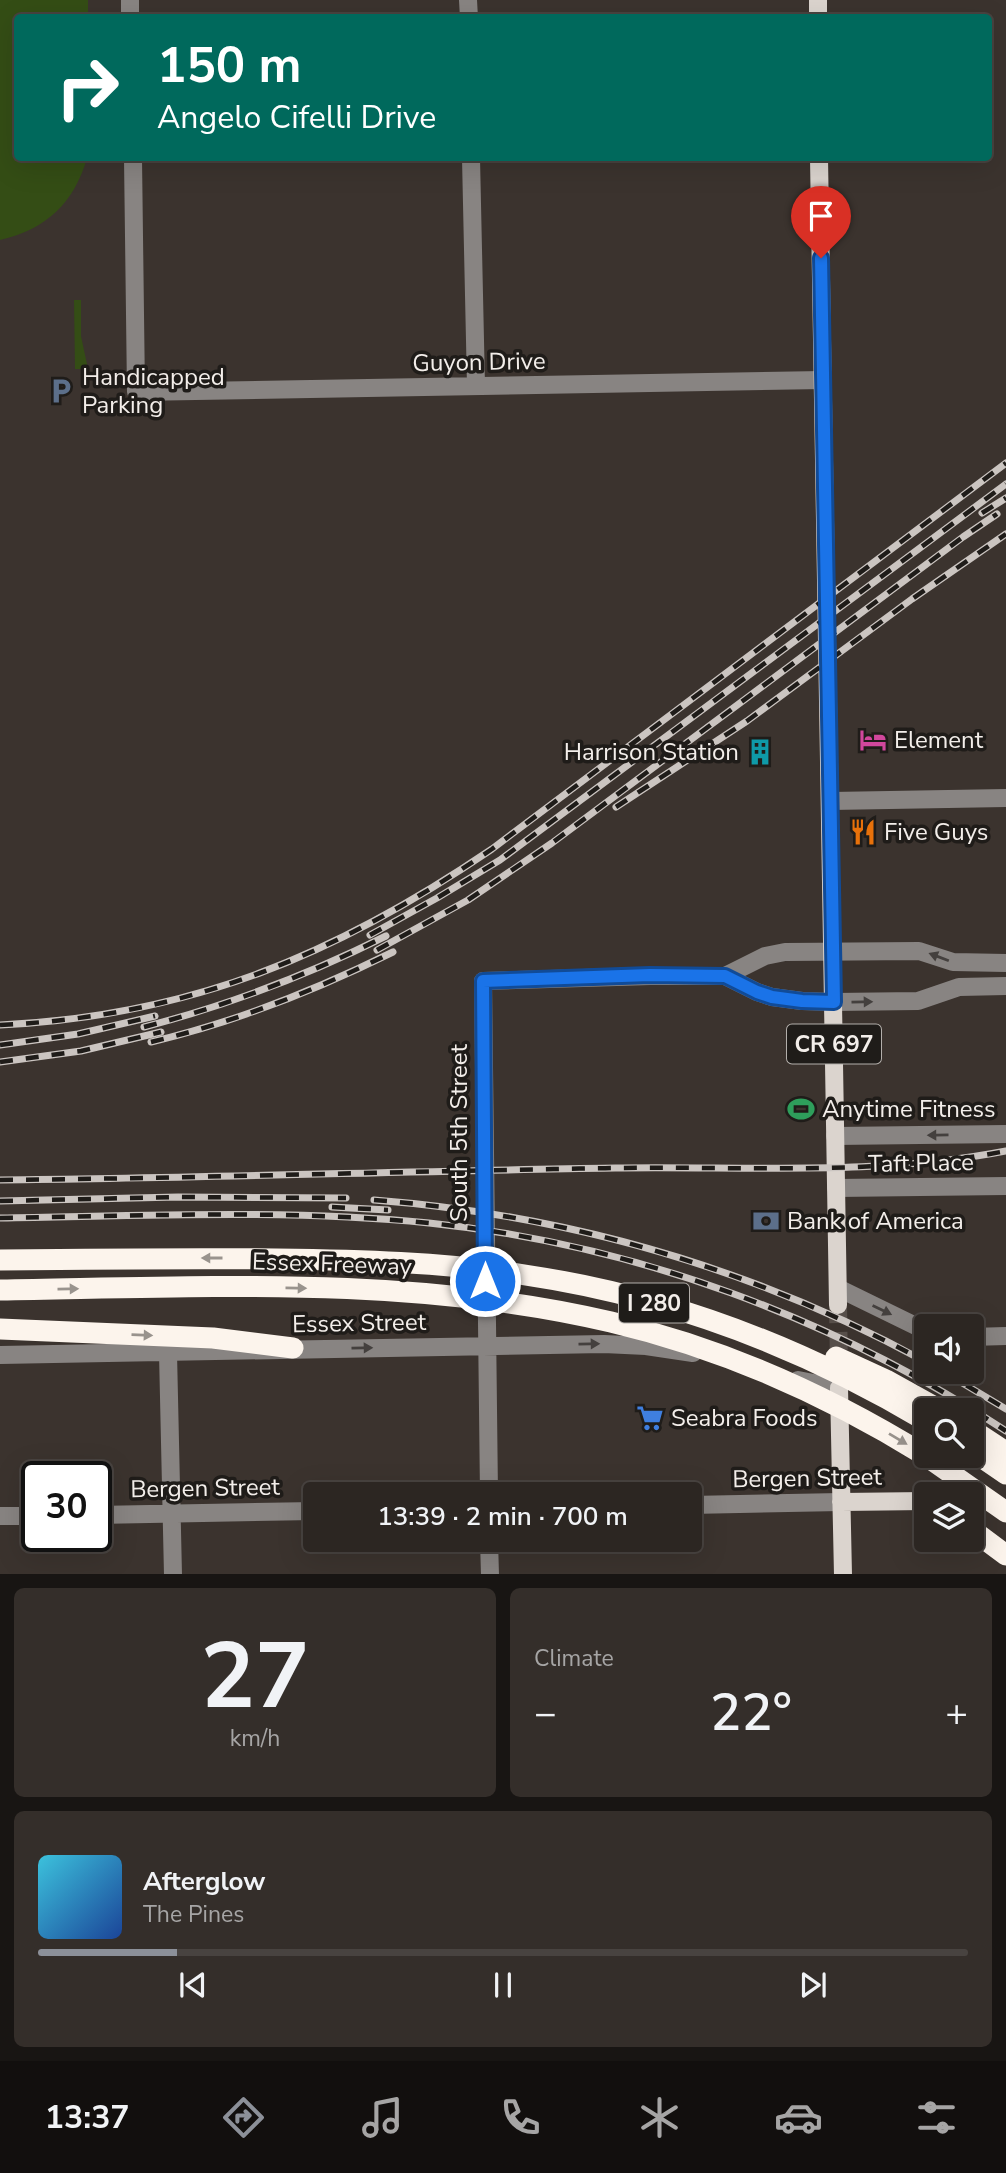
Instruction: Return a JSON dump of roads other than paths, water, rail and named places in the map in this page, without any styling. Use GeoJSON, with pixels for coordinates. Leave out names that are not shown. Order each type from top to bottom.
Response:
{"type":"FeatureCollection","features":[{"type":"Feature","properties":{"kind":"highway","name":"Essex Freeway"},"geometry":{"type":"LineString","coordinates":[[0,1260],[231,1258],[427,1264],[501,1271],[621,1294],[788,1340],[868,1380]]}},
{"type":"Feature","properties":{"kind":"highway","name":"Essex Freeway"},"geometry":{"type":"LineString","coordinates":[[0,1290],[369,1290],[439,1294],[539,1307],[613,1322],[731,1359],[777,1377],[869,1422],[914,1449]]}},
{"type":"Feature","properties":{"kind":"highway"},"geometry":{"type":"LineString","coordinates":[[0,1329],[213,1338],[293,1348]]}},
{"type":"Feature","properties":{"kind":"highway"},"geometry":{"type":"LineString","coordinates":[[868,1380],[914,1399]]}},
{"type":"Feature","properties":{"kind":"highway"},"geometry":{"type":"LineString","coordinates":[[868,1380],[914,1413]]}},
{"type":"Feature","properties":{"kind":"highway"},"geometry":{"type":"LineString","coordinates":[[984,1438],[1006,1452]]}},
{"type":"Feature","properties":{"kind":"highway"},"geometry":{"type":"LineString","coordinates":[[984,1459],[1006,1474]]}},
{"type":"Feature","properties":{"kind":"highway","name":"Essex Freeway"},"geometry":{"type":"LineString","coordinates":[[945,1468],[1006,1512]]}},
{"type":"Feature","properties":{"kind":"highway"},"geometry":{"type":"LineString","coordinates":[[984,1539],[1006,1555]]}},
{"type":"Feature","properties":{"kind":"main road","name":"CR 697"},"geometry":{"type":"LineString","coordinates":[[820,161],[838,1297]]}},
{"type":"Feature","properties":{"kind":"main road"},"geometry":{"type":"LineString","coordinates":[[839,1388],[843,1574]]}},
{"type":"Feature","properties":{"kind":"main road","name":"Bergen Street"},"geometry":{"type":"LineString","coordinates":[[841,1502],[914,1501]]}},
{"type":"Feature","properties":{"kind":"street","name":"Guyon Drive"},"geometry":{"type":"LineString","coordinates":[[132,161],[136,392],[823,380]]}},
{"type":"Feature","properties":{"kind":"street"},"geometry":{"type":"LineString","coordinates":[[471,161],[476,386]]}},
{"type":"Feature","properties":{"kind":"street"},"geometry":{"type":"LineString","coordinates":[[831,797],[1006,798]]}},
{"type":"Feature","properties":{"kind":"street"},"geometry":{"type":"LineString","coordinates":[[725,976],[775,953],[919,951],[953,962],[1006,963]]}},
{"type":"Feature","properties":{"kind":"street","name":"South 5th Street"},"geometry":{"type":"LineString","coordinates":[[489,1482],[485,1346],[483,981],[650,975],[725,976]]}},
{"type":"Feature","properties":{"kind":"street"},"geometry":{"type":"LineString","coordinates":[[725,976],[772,997],[802,1001],[918,1001],[959,986],[1006,986]]}},
{"type":"Feature","properties":{"kind":"street"},"geometry":{"type":"LineString","coordinates":[[835,1136],[1006,1134]]}},
{"type":"Feature","properties":{"kind":"street","name":"Taft Place"},"geometry":{"type":"LineString","coordinates":[[836,1188],[1006,1186]]}},
{"type":"Feature","properties":{"kind":"street"},"geometry":{"type":"LineString","coordinates":[[838,1297],[914,1326]]}},
{"type":"Feature","properties":{"kind":"street"},"geometry":{"type":"LineString","coordinates":[[984,1337],[1006,1336]]}},
{"type":"Feature","properties":{"kind":"street","name":"Essex Street"},"geometry":{"type":"LineString","coordinates":[[0,1355],[604,1344],[654,1347],[705,1355],[809,1384],[839,1388]]}},
{"type":"Feature","properties":{"kind":"street"},"geometry":{"type":"LineString","coordinates":[[168,1353],[173,1574]]}},
{"type":"Feature","properties":{"kind":"street"},"geometry":{"type":"LineString","coordinates":[[984,1500],[1006,1500]]}},
{"type":"Feature","properties":{"kind":"street","name":"Bergen Street"},"geometry":{"type":"LineString","coordinates":[[702,1505],[841,1502]]}},
{"type":"Feature","properties":{"kind":"street","name":"Bergen Street"},"geometry":{"type":"LineString","coordinates":[[112,1515],[303,1511]]}},
{"type":"Feature","properties":{"kind":"street"},"geometry":{"type":"LineString","coordinates":[[0,1516],[21,1516]]}},
{"type":"Feature","properties":{"kind":"street"},"geometry":{"type":"LineString","coordinates":[[489,1552],[490,1574]]}},
{"type":"Feature","properties":{"kind":"tunnel"},"geometry":{"type":"LineString","coordinates":[[838,1305],[839,1368]]}},
{"type":"Feature","properties":{"kind":"railway"},"geometry":{"type":"LineString","coordinates":[[0,1025],[69,1019],[135,1009],[198,993],[259,973],[318,949],[376,920],[434,887],[492,849],[1006,463]]}},
{"type":"Feature","properties":{"kind":"railway"},"geometry":{"type":"LineString","coordinates":[[370,935],[500,860],[1006,484]]}},
{"type":"Feature","properties":{"kind":"railway"},"geometry":{"type":"LineString","coordinates":[[982,513],[1006,498]]}},
{"type":"Feature","properties":{"kind":"railway"},"geometry":{"type":"LineString","coordinates":[[377,950],[468,900],[552,843],[997,514]]}},
{"type":"Feature","properties":{"kind":"railway"},"geometry":{"type":"LineString","coordinates":[[616,807],[747,721],[912,599],[1006,534]]}},
{"type":"Feature","properties":{"kind":"railway"},"geometry":{"type":"LineString","coordinates":[[144,1027],[268,988],[386,936]]}},
{"type":"Feature","properties":{"kind":"railway"},"geometry":{"type":"LineString","coordinates":[[151,1042],[214,1025],[275,1004],[393,952]]}},
{"type":"Feature","properties":{"kind":"railway"},"geometry":{"type":"LineString","coordinates":[[0,1045],[78,1034],[155,1016]]}},
{"type":"Feature","properties":{"kind":"railway"},"geometry":{"type":"LineString","coordinates":[[0,1062],[81,1051],[161,1032]]}},
{"type":"Feature","properties":{"kind":"railway"},"geometry":{"type":"LineString","coordinates":[[0,1180],[615,1168],[860,1167],[958,1159],[1006,1151]]}},
{"type":"Feature","properties":{"kind":"railway"},"geometry":{"type":"LineString","coordinates":[[0,1201],[178,1197],[346,1198]]}},
{"type":"Feature","properties":{"kind":"railway"},"geometry":{"type":"LineString","coordinates":[[374,1200],[446,1207],[518,1219],[589,1233],[659,1252],[795,1300],[914,1356]]}},
{"type":"Feature","properties":{"kind":"railway"},"geometry":{"type":"LineString","coordinates":[[332,1207],[388,1210]]}},
{"type":"Feature","properties":{"kind":"railway"},"geometry":{"type":"LineString","coordinates":[[0,1218],[214,1214],[322,1216],[429,1223],[506,1233],[581,1248],[730,1292],[802,1321],[940,1390],[1006,1431]]}},
{"type":"Feature","properties":{"kind":"railway"},"geometry":{"type":"LineString","coordinates":[[964,1384],[1006,1409]]}},
{"type":"Feature","properties":{"kind":"place","name":"Handicapped Parking"},"geometry":{"type":"Point","coordinates":[61,391]}},
{"type":"Feature","properties":{"kind":"place","name":"Element"},"geometry":{"type":"Point","coordinates":[873,740]}},
{"type":"Feature","properties":{"kind":"place","name":"Harrison Station"},"geometry":{"type":"Point","coordinates":[760,752]}},
{"type":"Feature","properties":{"kind":"place","name":"Five Guys"},"geometry":{"type":"Point","coordinates":[863,832]}},
{"type":"Feature","properties":{"kind":"place","name":"Anytime Fitness"},"geometry":{"type":"Point","coordinates":[801,1109]}},
{"type":"Feature","properties":{"kind":"place","name":"Bank of America"},"geometry":{"type":"Point","coordinates":[766,1221]}},
{"type":"Feature","properties":{"kind":"place","name":"Seabra Foods"},"geometry":{"type":"Point","coordinates":[650,1418]}}]}
